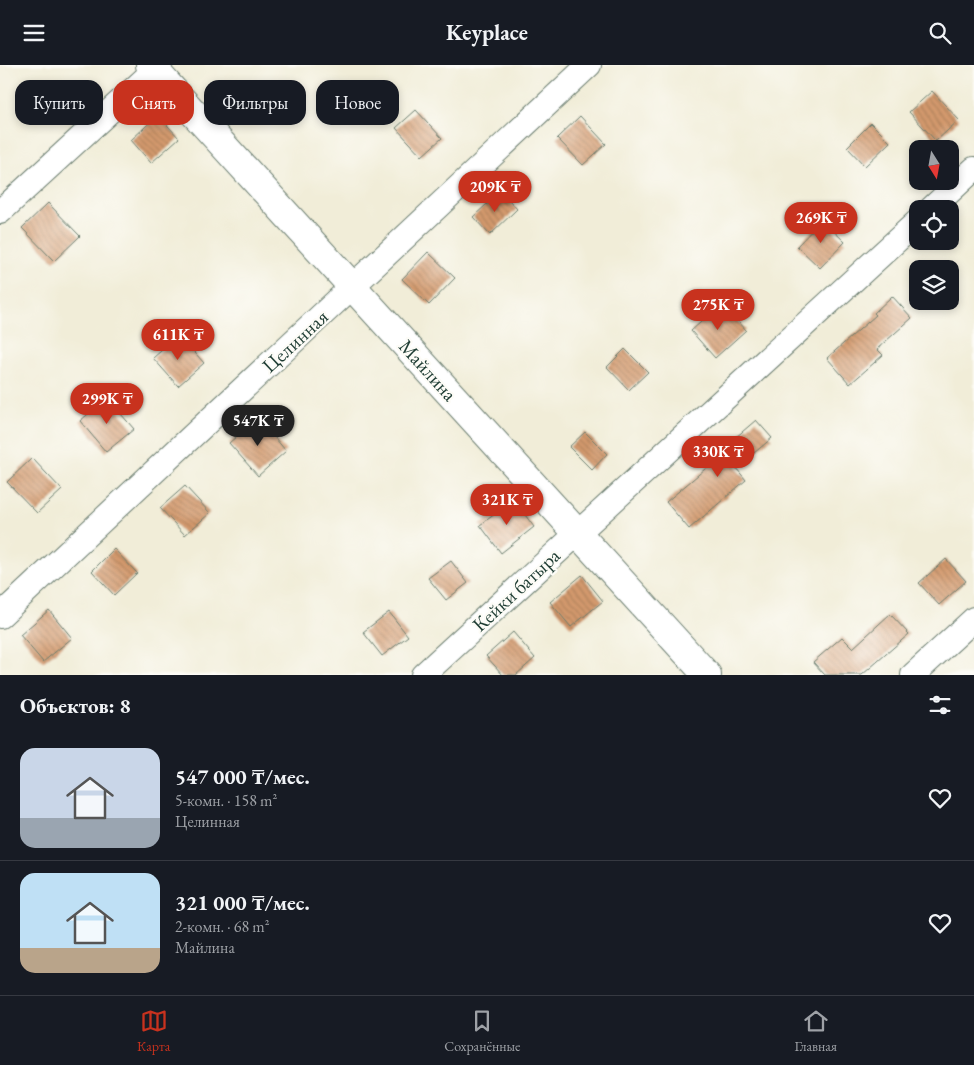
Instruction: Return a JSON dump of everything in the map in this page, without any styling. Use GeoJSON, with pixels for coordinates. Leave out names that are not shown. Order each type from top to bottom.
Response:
{"type":"FeatureCollection","features":[{"type":"Feature","properties":{"kind":"street","name":"Целинная"},"geometry":{"type":"LineString","coordinates":[[0,616],[589,65]]}},
{"type":"Feature","properties":{"kind":"street","name":"Майлина"},"geometry":{"type":"LineString","coordinates":[[155,67],[352,287],[707,675]]}},
{"type":"Feature","properties":{"kind":"street"},"geometry":{"type":"LineString","coordinates":[[0,212],[155,67]]}},
{"type":"Feature","properties":{"kind":"street"},"geometry":{"type":"LineString","coordinates":[[941,200],[974,169]]}},
{"type":"Feature","properties":{"kind":"street","name":"Кейки батыра"},"geometry":{"type":"LineString","coordinates":[[423,675],[909,229]]}},
{"type":"Feature","properties":{"kind":"street"},"geometry":{"type":"LineString","coordinates":[[913,675],[974,619]]}},
{"type":"Feature","properties":{"kind":"building"},"geometry":{"type":"Polygon","coordinates":[[[932,91],[959,120],[935,140],[909,112],[932,91]]]}},
{"type":"Feature","properties":{"kind":"building"},"geometry":{"type":"Polygon","coordinates":[[[416,110],[442,138],[422,156],[396,128],[416,110]]]}},
{"type":"Feature","properties":{"kind":"building"},"geometry":{"type":"Polygon","coordinates":[[[580,116],[606,144],[583,165],[557,138],[580,116]]]}},
{"type":"Feature","properties":{"kind":"building"},"geometry":{"type":"Polygon","coordinates":[[[871,123],[890,142],[865,166],[847,147],[871,123]]]}},
{"type":"Feature","properties":{"kind":"building"},"geometry":{"type":"Polygon","coordinates":[[[147,125],[167,125],[179,138],[151,163],[131,140],[147,125]]]}},
{"type":"Feature","properties":{"kind":"building"},"geometry":{"type":"Polygon","coordinates":[[[501,191],[517,209],[490,235],[473,217],[501,191]]]}},
{"type":"Feature","properties":{"kind":"building"},"geometry":{"type":"Polygon","coordinates":[[[48,203],[80,236],[54,261],[22,228],[48,203]]]}},
{"type":"Feature","properties":{"kind":"building"},"geometry":{"type":"Polygon","coordinates":[[[822,220],[845,242],[820,268],[797,246],[822,220]]]}},
{"type":"Feature","properties":{"kind":"building"},"geometry":{"type":"Polygon","coordinates":[[[428,252],[455,278],[429,305],[402,279],[428,252]]]}},
{"type":"Feature","properties":{"kind":"building"},"geometry":{"type":"Polygon","coordinates":[[[892,296],[912,318],[877,349],[883,355],[850,384],[827,358],[876,315],[874,313],[892,296]]]}},
{"type":"Feature","properties":{"kind":"building"},"geometry":{"type":"Polygon","coordinates":[[[722,303],[746,330],[715,358],[691,331],[722,303]]]}},
{"type":"Feature","properties":{"kind":"building"},"geometry":{"type":"Polygon","coordinates":[[[179,335],[204,363],[178,386],[153,358],[179,335]]]}},
{"type":"Feature","properties":{"kind":"building"},"geometry":{"type":"Polygon","coordinates":[[[625,349],[648,372],[629,390],[607,367],[625,349]]]}},
{"type":"Feature","properties":{"kind":"building"},"geometry":{"type":"Polygon","coordinates":[[[107,398],[134,429],[106,452],[80,421],[107,398]]]}},
{"type":"Feature","properties":{"kind":"building"},"geometry":{"type":"Polygon","coordinates":[[[258,418],[286,451],[258,476],[229,443],[258,418]]]}},
{"type":"Feature","properties":{"kind":"building"},"geometry":{"type":"Polygon","coordinates":[[[756,420],[772,438],[736,468],[746,480],[689,529],[666,502],[731,447],[728,444],[756,420]]]}},
{"type":"Feature","properties":{"kind":"building"},"geometry":{"type":"Polygon","coordinates":[[[585,432],[607,454],[592,470],[569,447],[585,432]]]}},
{"type":"Feature","properties":{"kind":"building"},"geometry":{"type":"Polygon","coordinates":[[[32,458],[62,490],[37,513],[7,482],[32,458]]]}},
{"type":"Feature","properties":{"kind":"building"},"geometry":{"type":"Polygon","coordinates":[[[185,486],[210,513],[185,535],[160,508],[185,486]]]}},
{"type":"Feature","properties":{"kind":"building"},"geometry":{"type":"Polygon","coordinates":[[[514,500],[534,527],[501,553],[480,525],[514,500]]]}},
{"type":"Feature","properties":{"kind":"building"},"geometry":{"type":"Polygon","coordinates":[[[114,549],[137,573],[114,595],[92,571],[114,549]]]}},
{"type":"Feature","properties":{"kind":"building"},"geometry":{"type":"Polygon","coordinates":[[[946,559],[966,581],[939,605],[919,583],[946,559]]]}},
{"type":"Feature","properties":{"kind":"building"},"geometry":{"type":"Polygon","coordinates":[[[451,561],[468,583],[446,600],[428,578],[451,561]]]}},
{"type":"Feature","properties":{"kind":"building"},"geometry":{"type":"Polygon","coordinates":[[[582,575],[603,601],[571,627],[550,602],[582,575]]]}},
{"type":"Feature","properties":{"kind":"building"},"geometry":{"type":"Polygon","coordinates":[[[49,610],[72,638],[43,662],[20,635],[49,610]]]}},
{"type":"Feature","properties":{"kind":"building"},"geometry":{"type":"Polygon","coordinates":[[[389,612],[408,636],[382,656],[363,632],[389,612]]]}},
{"type":"Feature","properties":{"kind":"building"},"geometry":{"type":"Polygon","coordinates":[[[890,614],[909,634],[862,675],[825,675],[813,662],[842,637],[853,648],[890,614]]]}},
{"type":"Feature","properties":{"kind":"building"},"geometry":{"type":"Polygon","coordinates":[[[513,632],[535,658],[516,675],[503,675],[486,656],[513,632]]]}}]}
